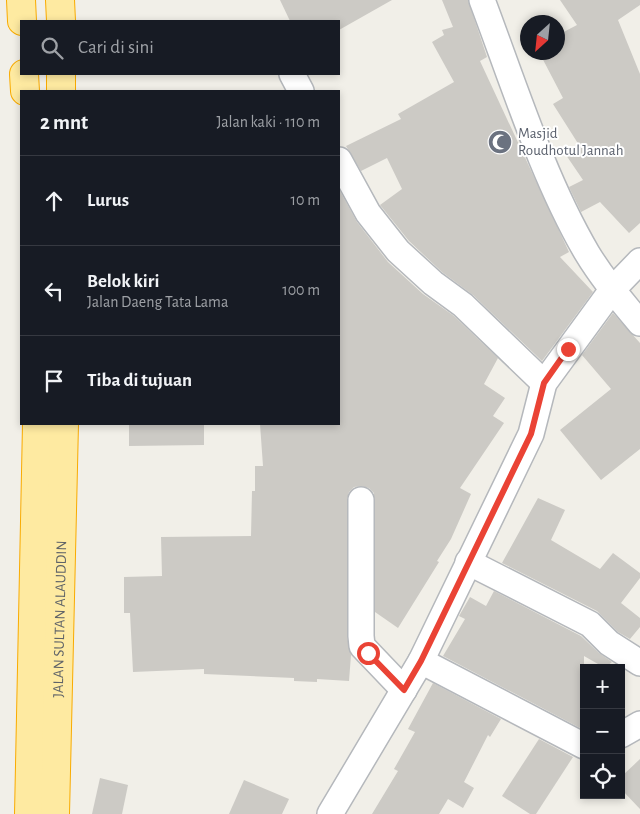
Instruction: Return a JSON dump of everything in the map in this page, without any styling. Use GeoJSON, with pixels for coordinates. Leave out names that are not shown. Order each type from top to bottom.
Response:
{"type":"FeatureCollection","features":[{"type":"Feature","properties":{"kind":"highway"},"geometry":{"type":"LineString","coordinates":[[21,0],[22,20]]}},
{"type":"Feature","properties":{"kind":"highway"},"geometry":{"type":"LineString","coordinates":[[60,0],[61,20]]}},
{"type":"Feature","properties":{"kind":"highway"},"geometry":{"type":"LineString","coordinates":[[24,75],[24,90]]}},
{"type":"Feature","properties":{"kind":"highway"},"geometry":{"type":"LineString","coordinates":[[61,75],[61,90]]}},
{"type":"Feature","properties":{"kind":"highway","name":"JALAN SULTAN ALAUDDIN"},"geometry":{"type":"LineString","coordinates":[[29,814],[37,425]]}},
{"type":"Feature","properties":{"kind":"highway","name":"JALAN SULTAN ALAUDDIN"},"geometry":{"type":"LineString","coordinates":[[54,814],[64,425]]}},
{"type":"Feature","properties":{"kind":"street"},"geometry":{"type":"LineString","coordinates":[[482,0],[552,182],[587,253],[612,290],[640,323]]}},
{"type":"Feature","properties":{"kind":"street"},"geometry":{"type":"LineString","coordinates":[[293,75],[301,90]]}},
{"type":"Feature","properties":{"kind":"street"},"geometry":{"type":"LineString","coordinates":[[340,162],[368,213],[398,251],[432,283],[463,305],[544,383]]}},
{"type":"Feature","properties":{"kind":"street"},"geometry":{"type":"LineString","coordinates":[[330,814],[421,661],[531,434],[544,383],[612,290],[640,261]]}},
{"type":"Feature","properties":{"kind":"street"},"geometry":{"type":"LineString","coordinates":[[361,500],[360,636],[362,646],[404,690]]}},
{"type":"Feature","properties":{"kind":"street"},"geometry":{"type":"LineString","coordinates":[[468,562],[590,624],[609,643],[640,662]]}},
{"type":"Feature","properties":{"kind":"street"},"geometry":{"type":"LineString","coordinates":[[421,661],[580,744]]}},
{"type":"Feature","properties":{"kind":"street"},"geometry":{"type":"LineString","coordinates":[[625,733],[640,724]]}},
{"type":"Feature","properties":{"kind":"building"},"geometry":{"type":"Polygon","coordinates":[[[280,0],[392,0],[340,29],[340,20],[290,20],[280,0]]]}},
{"type":"Feature","properties":{"kind":"building"},"geometry":{"type":"Polygon","coordinates":[[[442,0],[468,0],[487,57],[480,61],[569,252],[560,257],[593,292],[542,361],[473,295],[442,272],[409,241],[380,205],[402,189],[387,158],[361,171],[346,146],[401,119],[398,114],[454,82],[432,42],[444,35],[442,30],[453,27],[442,0]]]}},
{"type":"Feature","properties":{"kind":"building"},"geometry":{"type":"Polygon","coordinates":[[[560,0],[640,0],[640,5],[618,20],[640,74],[640,223],[629,233],[600,202],[581,212],[569,187],[583,180],[566,155],[579,145],[553,104],[563,98],[543,60],[565,60],[565,31],[577,25],[560,0]]]}},
{"type":"Feature","properties":{"kind":"building"},"geometry":{"type":"Polygon","coordinates":[[[340,191],[357,222],[388,262],[423,294],[454,316],[498,358],[484,384],[505,398],[493,416],[504,423],[460,488],[471,494],[451,539],[437,561],[439,562],[398,628],[375,612],[374,493],[369,488],[361,486],[354,487],[349,492],[347,500],[347,636],[351,655],[349,681],[317,679],[317,682],[294,681],[294,678],[204,674],[204,669],[133,672],[130,613],[124,613],[124,577],[162,576],[161,537],[251,536],[252,491],[255,491],[255,466],[263,466],[260,425],[340,425],[340,191]]]}},
{"type":"Feature","properties":{"kind":"building"},"geometry":{"type":"Polygon","coordinates":[[[613,313],[640,343],[640,449],[601,480],[560,430],[611,389],[582,355],[613,313]]]}},
{"type":"Feature","properties":{"kind":"building"},"geometry":{"type":"Polygon","coordinates":[[[129,425],[204,425],[204,445],[129,446],[129,425]]]}},
{"type":"Feature","properties":{"kind":"building"},"geometry":{"type":"Polygon","coordinates":[[[538,498],[565,510],[551,540],[600,569],[613,553],[640,573],[640,578],[621,603],[640,618],[640,627],[630,639],[618,632],[597,611],[502,563],[538,498]]]}},
{"type":"Feature","properties":{"kind":"building"},"geometry":{"type":"Polygon","coordinates":[[[494,591],[581,636],[612,662],[610,664],[598,664],[584,656],[584,664],[580,664],[580,728],[443,656],[465,619],[459,616],[470,597],[486,606],[494,591]]]}},
{"type":"Feature","properties":{"kind":"building"},"geometry":{"type":"Polygon","coordinates":[[[433,683],[501,719],[490,737],[488,735],[464,782],[474,788],[463,808],[448,799],[439,814],[372,814],[398,771],[394,769],[415,732],[408,729],[433,683]]]}},
{"type":"Feature","properties":{"kind":"building"},"geometry":{"type":"Polygon","coordinates":[[[539,739],[573,757],[536,814],[530,814],[502,796],[539,739]]]}},
{"type":"Feature","properties":{"kind":"building"},"geometry":{"type":"Polygon","coordinates":[[[640,759],[640,809],[625,793],[625,773],[640,759]]]}},
{"type":"Feature","properties":{"kind":"building"},"geometry":{"type":"Polygon","coordinates":[[[100,778],[128,785],[122,814],[92,814],[100,778]]]}},
{"type":"Feature","properties":{"kind":"building"},"geometry":{"type":"Polygon","coordinates":[[[244,780],[289,799],[282,814],[229,814],[244,780]]]}},
{"type":"Feature","properties":{"kind":"place","name":"Masjid Roudhotul Jannah"},"geometry":{"type":"Point","coordinates":[500,142]}},
{"type":"Feature","properties":{"kind":"route"},"geometry":{"type":"LineString","coordinates":[[368,653],[404,690],[421,661],[531,434],[544,383],[568,349]]}}]}
